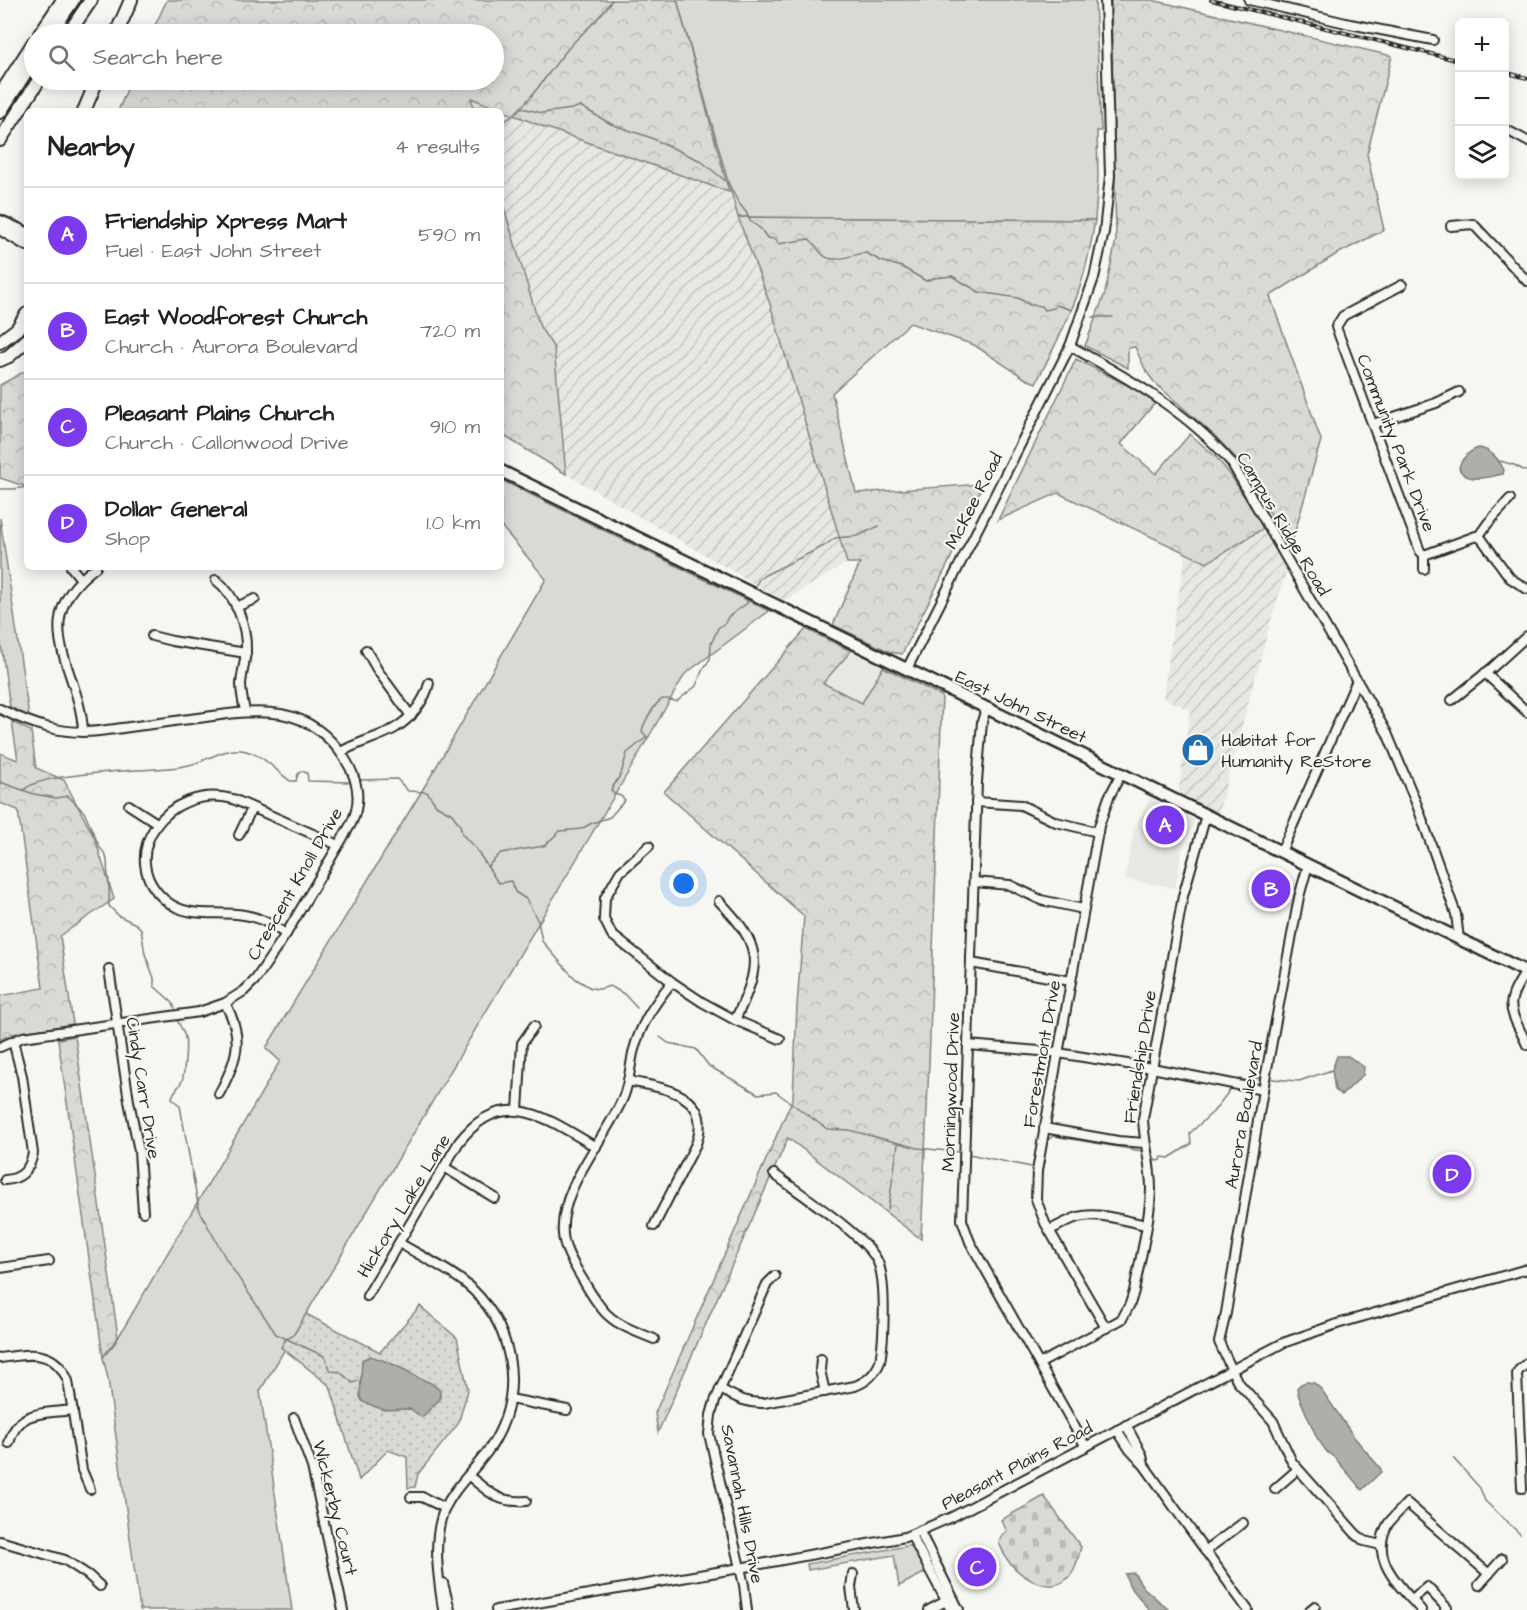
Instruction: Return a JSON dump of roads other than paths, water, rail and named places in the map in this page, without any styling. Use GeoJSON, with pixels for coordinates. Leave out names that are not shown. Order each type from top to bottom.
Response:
{"type":"FeatureCollection","features":[{"type":"Feature","properties":{"kind":"highway"},"geometry":{"type":"LineString","coordinates":[[47,24],[63,0]]}},
{"type":"Feature","properties":{"kind":"highway"},"geometry":{"type":"LineString","coordinates":[[57,24],[73,0]]}},
{"type":"Feature","properties":{"kind":"highway"},"geometry":{"type":"LineString","coordinates":[[67,24],[83,0]]}},
{"type":"Feature","properties":{"kind":"highway"},"geometry":{"type":"LineString","coordinates":[[75,24],[91,0]]}},
{"type":"Feature","properties":{"kind":"highway"},"geometry":{"type":"LineString","coordinates":[[120,24],[131,0]]}},
{"type":"Feature","properties":{"kind":"highway"},"geometry":{"type":"LineString","coordinates":[[0,95],[24,58]]}},
{"type":"Feature","properties":{"kind":"highway"},"geometry":{"type":"LineString","coordinates":[[0,112],[24,75]]}},
{"type":"Feature","properties":{"kind":"highway"},"geometry":{"type":"LineString","coordinates":[[0,126],[24,89]]}},
{"type":"Feature","properties":{"kind":"highway"},"geometry":{"type":"LineString","coordinates":[[0,140],[32,90]]}},
{"type":"Feature","properties":{"kind":"highway"},"geometry":{"type":"LineString","coordinates":[[85,108],[93,90]]}},
{"type":"Feature","properties":{"kind":"highway"},"geometry":{"type":"LineString","coordinates":[[0,228],[24,240]]}},
{"type":"Feature","properties":{"kind":"highway"},"geometry":{"type":"LineString","coordinates":[[0,342],[17,329],[24,318]]}},
{"type":"Feature","properties":{"kind":"highway"},"geometry":{"type":"LineString","coordinates":[[0,360],[9,356],[24,343]]}},
{"type":"Feature","properties":{"kind":"main road"},"geometry":{"type":"LineString","coordinates":[[0,221],[24,232]]}},
{"type":"Feature","properties":{"kind":"main road","name":"East John Street"},"geometry":{"type":"LineString","coordinates":[[504,472],[1527,971]]}},
{"type":"Feature","properties":{"kind":"street"},"geometry":{"type":"LineString","coordinates":[[1070,346],[1094,278],[1108,204],[1110,176],[1105,0]]}},
{"type":"Feature","properties":{"kind":"street"},"geometry":{"type":"LineString","coordinates":[[1249,0],[1350,24],[1433,40]]}},
{"type":"Feature","properties":{"kind":"street"},"geometry":{"type":"LineString","coordinates":[[1509,132],[1527,141]]}},
{"type":"Feature","properties":{"kind":"street"},"geometry":{"type":"LineString","coordinates":[[1451,226],[1473,224],[1527,281]]}},
{"type":"Feature","properties":{"kind":"street","name":"Community Park Drive"},"geometry":{"type":"LineString","coordinates":[[1402,285],[1344,316],[1336,327],[1420,551],[1424,555],[1478,537]]}},
{"type":"Feature","properties":{"kind":"street","name":"McKee Road"},"geometry":{"type":"LineString","coordinates":[[907,669],[1070,346]]}},
{"type":"Feature","properties":{"kind":"street","name":"Campus Ridge Road"},"geometry":{"type":"LineString","coordinates":[[1070,346],[1156,397],[1203,434],[1231,462],[1388,733],[1456,914],[1459,939]]}},
{"type":"Feature","properties":{"kind":"street"},"geometry":{"type":"LineString","coordinates":[[1373,424],[1436,403],[1459,392]]}},
{"type":"Feature","properties":{"kind":"street"},"geometry":{"type":"LineString","coordinates":[[1510,499],[1478,537],[1509,578],[1527,589]]}},
{"type":"Feature","properties":{"kind":"street"},"geometry":{"type":"LineString","coordinates":[[1424,555],[1424,569]]}},
{"type":"Feature","properties":{"kind":"street"},"geometry":{"type":"LineString","coordinates":[[74,570],[81,579]]}},
{"type":"Feature","properties":{"kind":"street"},"geometry":{"type":"LineString","coordinates":[[83,732],[81,710],[61,653],[59,636],[64,606],[81,579],[92,570]]}},
{"type":"Feature","properties":{"kind":"street"},"geometry":{"type":"LineString","coordinates":[[216,580],[224,586],[236,608],[244,634],[246,653],[241,690],[244,711]]}},
{"type":"Feature","properties":{"kind":"street"},"geometry":{"type":"LineString","coordinates":[[236,608],[255,599]]}},
{"type":"Feature","properties":{"kind":"street"},"geometry":{"type":"LineString","coordinates":[[152,636],[246,653]]}},
{"type":"Feature","properties":{"kind":"street"},"geometry":{"type":"LineString","coordinates":[[1452,700],[1527,636]]}},
{"type":"Feature","properties":{"kind":"street"},"geometry":{"type":"LineString","coordinates":[[366,650],[378,671],[411,716]]}},
{"type":"Feature","properties":{"kind":"street"},"geometry":{"type":"LineString","coordinates":[[1485,673],[1527,712]]}},
{"type":"Feature","properties":{"kind":"street"},"geometry":{"type":"LineString","coordinates":[[1281,852],[1357,680]]}},
{"type":"Feature","properties":{"kind":"street"},"geometry":{"type":"LineString","coordinates":[[341,752],[352,745],[386,734],[400,726],[425,698],[429,683]]}},
{"type":"Feature","properties":{"kind":"street","name":"Morningwood Drive"},"geometry":{"type":"LineString","coordinates":[[986,708],[979,747],[976,802],[962,1220],[970,1242],[1086,1447]]}},
{"type":"Feature","properties":{"kind":"street","name":"Crescent Knoll Drive"},"geometry":{"type":"LineString","coordinates":[[0,709],[36,726],[53,730],[83,732],[244,711],[268,711],[295,718],[323,734],[341,752],[355,777],[358,798],[354,818],[286,934],[256,979],[244,991],[225,1003],[198,1012],[13,1041],[0,1047]]}},
{"type":"Feature","properties":{"kind":"street","name":"Forestmont Drive"},"geometry":{"type":"LineString","coordinates":[[1106,1328],[1038,1209],[1035,1193],[1044,1128],[1098,832],[1109,797],[1121,774]]}},
{"type":"Feature","properties":{"kind":"street"},"geometry":{"type":"LineString","coordinates":[[286,934],[247,915],[189,912],[176,908],[166,901],[154,887],[147,868],[148,843],[157,823],[177,805],[203,796],[225,797],[338,845]]}},
{"type":"Feature","properties":{"kind":"street"},"geometry":{"type":"LineString","coordinates":[[976,802],[1021,805],[1056,822],[1098,832]]}},
{"type":"Feature","properties":{"kind":"street"},"geometry":{"type":"LineString","coordinates":[[129,804],[157,823]]}},
{"type":"Feature","properties":{"kind":"street"},"geometry":{"type":"LineString","coordinates":[[239,835],[252,808]]}},
{"type":"Feature","properties":{"kind":"street","name":"Friendship Drive"},"geometry":{"type":"LineString","coordinates":[[1039,1364],[1122,1319],[1134,1291],[1151,1191],[1143,1119],[1183,896],[1206,815]]}},
{"type":"Feature","properties":{"kind":"street"},"geometry":{"type":"LineString","coordinates":[[649,846],[620,873],[605,898],[604,919],[612,935],[672,982],[709,1006],[780,1039]]}},
{"type":"Feature","properties":{"kind":"street","name":"Aurora Boulevard"},"geometry":{"type":"LineString","coordinates":[[1308,865],[1299,897],[1219,1342],[1237,1381],[1273,1421],[1292,1462],[1355,1533],[1364,1541],[1381,1545]]}},
{"type":"Feature","properties":{"kind":"street"},"geometry":{"type":"LineString","coordinates":[[974,882],[1010,885],[1041,900],[1083,909]]}},
{"type":"Feature","properties":{"kind":"street"},"geometry":{"type":"LineString","coordinates":[[719,901],[741,923],[750,939],[754,957],[754,975],[735,1020]]}},
{"type":"Feature","properties":{"kind":"street"},"geometry":{"type":"LineString","coordinates":[[971,963],[1071,981]]}},
{"type":"Feature","properties":{"kind":"street","name":"Cindy Carr Drive"},"geometry":{"type":"LineString","coordinates":[[109,969],[139,1151],[143,1212]]}},
{"type":"Feature","properties":{"kind":"street"},"geometry":{"type":"LineString","coordinates":[[1527,971],[1515,987],[1510,1006],[1527,1045]]}},
{"type":"Feature","properties":{"kind":"street"},"geometry":{"type":"LineString","coordinates":[[654,1339],[623,1325],[601,1309],[572,1262],[565,1244],[564,1208],[574,1185],[619,1106],[644,1022],[654,1004],[672,982]]}},
{"type":"Feature","properties":{"kind":"street"},"geometry":{"type":"LineString","coordinates":[[219,1094],[232,1069],[237,1042],[234,1022],[225,1003]]}},
{"type":"Feature","properties":{"kind":"street"},"geometry":{"type":"LineString","coordinates":[[518,1110],[522,1043],[534,1026]]}},
{"type":"Feature","properties":{"kind":"street"},"geometry":{"type":"LineString","coordinates":[[5,1180],[13,1180],[23,1174],[30,1165],[33,1153],[22,1076],[13,1041]]}},
{"type":"Feature","properties":{"kind":"street"},"geometry":{"type":"LineString","coordinates":[[968,1045],[1058,1053],[1152,1068],[1263,1090]]}},
{"type":"Feature","properties":{"kind":"street"},"geometry":{"type":"LineString","coordinates":[[628,1081],[678,1092],[693,1106],[700,1123],[700,1133],[696,1144],[654,1226]]}},
{"type":"Feature","properties":{"kind":"street","name":"Hickory Lake Lane"},"geometry":{"type":"LineString","coordinates":[[367,1296],[459,1142],[478,1122],[498,1112],[518,1110],[547,1118],[596,1147]]}},
{"type":"Feature","properties":{"kind":"street"},"geometry":{"type":"LineString","coordinates":[[1044,1128],[1119,1141],[1145,1143]]}},
{"type":"Feature","properties":{"kind":"street"},"geometry":{"type":"LineString","coordinates":[[444,1167],[495,1198]]}},
{"type":"Feature","properties":{"kind":"street"},"geometry":{"type":"LineString","coordinates":[[720,1389],[740,1400],[753,1403],[855,1386],[866,1381],[876,1371],[882,1351],[883,1278],[878,1261],[861,1240],[774,1174]]}},
{"type":"Feature","properties":{"kind":"street"},"geometry":{"type":"LineString","coordinates":[[1050,1230],[1075,1218],[1090,1216],[1107,1217],[1146,1226]]}},
{"type":"Feature","properties":{"kind":"street"},"geometry":{"type":"LineString","coordinates":[[399,1243],[459,1279],[472,1289],[489,1309],[500,1329],[508,1352],[512,1376],[510,1399],[495,1442],[445,1508],[441,1519],[437,1543],[443,1610]]}},
{"type":"Feature","properties":{"kind":"street"},"geometry":{"type":"LineString","coordinates":[[0,1268],[49,1261]]}},
{"type":"Feature","properties":{"kind":"street","name":"Pleasant Plains Road"},"geometry":{"type":"LineString","coordinates":[[496,1610],[542,1606],[916,1533],[952,1517],[1282,1343],[1527,1269]]}},
{"type":"Feature","properties":{"kind":"street","name":"Savannah Hills Drive"},"geometry":{"type":"LineString","coordinates":[[747,1610],[740,1568],[709,1434],[711,1415],[720,1389],[767,1284],[775,1276]]}},
{"type":"Feature","properties":{"kind":"street"},"geometry":{"type":"LineString","coordinates":[[0,1358],[33,1354],[45,1356],[56,1362],[67,1377],[82,1470],[90,1489]]}},
{"type":"Feature","properties":{"kind":"street"},"geometry":{"type":"LineString","coordinates":[[821,1359],[820,1370],[825,1392]]}},
{"type":"Feature","properties":{"kind":"street"},"geometry":{"type":"LineString","coordinates":[[1522,1488],[1524,1445],[1517,1374],[1527,1363]]}},
{"type":"Feature","properties":{"kind":"street"},"geometry":{"type":"LineString","coordinates":[[510,1399],[567,1410]]}},
{"type":"Feature","properties":{"kind":"street"},"geometry":{"type":"LineString","coordinates":[[9,1443],[15,1426],[25,1418],[73,1410]]}},
{"type":"Feature","properties":{"kind":"street","name":"Wickerby Court"},"geometry":{"type":"LineString","coordinates":[[294,1418],[311,1466],[344,1609]]}},
{"type":"Feature","properties":{"kind":"street"},"geometry":{"type":"LineString","coordinates":[[1126,1425],[1142,1455],[1144,1465]]}},
{"type":"Feature","properties":{"kind":"street"},"geometry":{"type":"LineString","coordinates":[[1117,1430],[1248,1610]]}},
{"type":"Feature","properties":{"kind":"street"},"geometry":{"type":"LineString","coordinates":[[1275,1489],[1298,1469]]}},
{"type":"Feature","properties":{"kind":"street"},"geometry":{"type":"LineString","coordinates":[[469,1476],[499,1499],[513,1502],[526,1501]]}},
{"type":"Feature","properties":{"kind":"street"},"geometry":{"type":"LineString","coordinates":[[411,1497],[422,1497],[445,1508]]}},
{"type":"Feature","properties":{"kind":"street"},"geometry":{"type":"LineString","coordinates":[[1421,1610],[1386,1568],[1381,1545],[1389,1523],[1407,1503],[1489,1574]]}},
{"type":"Feature","properties":{"kind":"street"},"geometry":{"type":"LineString","coordinates":[[1205,1551],[1243,1523]]}},
{"type":"Feature","properties":{"kind":"street"},"geometry":{"type":"LineString","coordinates":[[916,1533],[951,1610]]}},
{"type":"Feature","properties":{"kind":"street"},"geometry":{"type":"LineString","coordinates":[[916,1533],[959,1610]]}},
{"type":"Feature","properties":{"kind":"street"},"geometry":{"type":"LineString","coordinates":[[0,1541],[65,1560],[100,1586]]}},
{"type":"Feature","properties":{"kind":"street"},"geometry":{"type":"LineString","coordinates":[[1479,1585],[1502,1559]]}},
{"type":"Feature","properties":{"kind":"street"},"geometry":{"type":"LineString","coordinates":[[854,1574],[851,1587],[854,1610]]}},
{"type":"Feature","properties":{"kind":"street"},"geometry":{"type":"LineString","coordinates":[[439,1580],[444,1584],[450,1610]]}},
{"type":"Feature","properties":{"kind":"street"},"geometry":{"type":"LineString","coordinates":[[1412,1599],[1427,1587],[1447,1608],[1445,1610]]}},
{"type":"Feature","properties":{"kind":"street"},"geometry":{"type":"LineString","coordinates":[[929,1610],[946,1601]]}},
{"type":"Feature","properties":{"kind":"waterway"},"geometry":{"type":"LineString","coordinates":[[504,122],[532,96],[566,51],[612,0]]}},
{"type":"Feature","properties":{"kind":"waterway"},"geometry":{"type":"LineString","coordinates":[[522,108],[542,113],[580,106],[611,124],[649,137],[701,161],[728,183],[750,221],[761,229],[767,238],[776,239],[778,244],[809,239],[822,254],[832,259],[866,253],[881,261],[902,267],[926,281],[952,276],[979,292],[1018,298],[1030,305],[1042,306],[1045,310],[1054,308],[1056,305],[1072,310]]}},
{"type":"Feature","properties":{"kind":"waterway"},"geometry":{"type":"LineString","coordinates":[[1093,317],[1113,317]]}},
{"type":"Feature","properties":{"kind":"waterway"},"geometry":{"type":"LineString","coordinates":[[1500,461],[1527,472]]}},
{"type":"Feature","properties":{"kind":"waterway"},"geometry":{"type":"LineString","coordinates":[[0,489],[24,487]]}},
{"type":"Feature","properties":{"kind":"waterway"},"geometry":{"type":"LineString","coordinates":[[754,588],[759,579],[765,575],[824,546],[835,538],[858,536],[879,526]]}},
{"type":"Feature","properties":{"kind":"waterway"},"geometry":{"type":"LineString","coordinates":[[487,867],[501,853],[544,846],[560,831],[581,829],[610,817],[625,800],[611,790],[621,774],[627,753],[647,737],[642,731],[650,713],[663,699],[677,701],[696,686],[710,659],[711,644],[718,628],[748,601]]}},
{"type":"Feature","properties":{"kind":"waterway"},"geometry":{"type":"LineString","coordinates":[[24,790],[31,785],[54,778],[181,767],[234,750],[249,752],[268,762],[290,781],[296,781],[298,774],[302,771],[307,773],[308,781],[351,782]]}},
{"type":"Feature","properties":{"kind":"waterway"},"geometry":{"type":"LineString","coordinates":[[360,780],[397,779],[408,791],[427,792],[436,805],[452,814],[460,825],[462,834],[476,849],[497,881],[499,883],[511,881],[515,892],[526,899],[538,921],[542,941],[568,971],[591,988],[600,989],[610,986],[624,994],[637,1008]]}},
{"type":"Feature","properties":{"kind":"waterway"},"geometry":{"type":"LineString","coordinates":[[0,782],[34,794],[56,798],[68,796],[84,812],[106,858],[109,906],[119,916],[141,929],[154,986],[172,1002],[175,1008]]}},
{"type":"Feature","properties":{"kind":"waterway"},"geometry":{"type":"LineString","coordinates":[[177,1020],[186,1041],[184,1073],[172,1098],[180,1106],[199,1210],[226,1259],[276,1334],[324,1356],[331,1371],[340,1372],[353,1383],[360,1380]]}},
{"type":"Feature","properties":{"kind":"waterway"},"geometry":{"type":"LineString","coordinates":[[660,1037],[668,1043],[696,1049],[709,1066],[758,1094],[776,1092],[827,1129],[849,1130],[918,1148],[958,1152]]}},
{"type":"Feature","properties":{"kind":"waterway"},"geometry":{"type":"LineString","coordinates":[[1272,1079],[1299,1081],[1332,1070]]}},
{"type":"Feature","properties":{"kind":"waterway"},"geometry":{"type":"LineString","coordinates":[[1239,1079],[1249,1081],[1261,1077]]}},
{"type":"Feature","properties":{"kind":"waterway"},"geometry":{"type":"LineString","coordinates":[[1151,1150],[1156,1161],[1161,1160],[1162,1157],[1169,1158],[1191,1144],[1190,1133],[1213,1112],[1230,1090]]}},
{"type":"Feature","properties":{"kind":"waterway"},"geometry":{"type":"LineString","coordinates":[[1042,1173],[1047,1140],[1054,1136],[1142,1151]]}},
{"type":"Feature","properties":{"kind":"waterway"},"geometry":{"type":"LineString","coordinates":[[888,1209],[898,1144]]}},
{"type":"Feature","properties":{"kind":"waterway"},"geometry":{"type":"LineString","coordinates":[[969,1154],[1031,1167]]}},
{"type":"Feature","properties":{"kind":"waterway"},"geometry":{"type":"LineString","coordinates":[[1453,1458],[1480,1488],[1485,1501],[1520,1534]]}},
{"type":"Feature","properties":{"kind":"railway"},"geometry":{"type":"LineString","coordinates":[[1211,0],[1455,60]]}},
{"type":"Feature","properties":{"kind":"railway"},"geometry":{"type":"LineString","coordinates":[[1509,73],[1527,78]]}},
{"type":"Feature","properties":{"kind":"place","name":"Habitat for Humanity ReStore"},"geometry":{"type":"Point","coordinates":[1198,750]}},
{"type":"Feature","properties":{"kind":"place","name":"Friendship Xpress Mart"},"geometry":{"type":"Point","coordinates":[1165,825]}},
{"type":"Feature","properties":{"kind":"place","name":"East Woodforest Church"},"geometry":{"type":"Point","coordinates":[1271,889]}},
{"type":"Feature","properties":{"kind":"place","name":"Dollar General"},"geometry":{"type":"Point","coordinates":[1452,1174]}},
{"type":"Feature","properties":{"kind":"place","name":"Pleasant Plains Church"},"geometry":{"type":"Point","coordinates":[977,1567]}}]}
